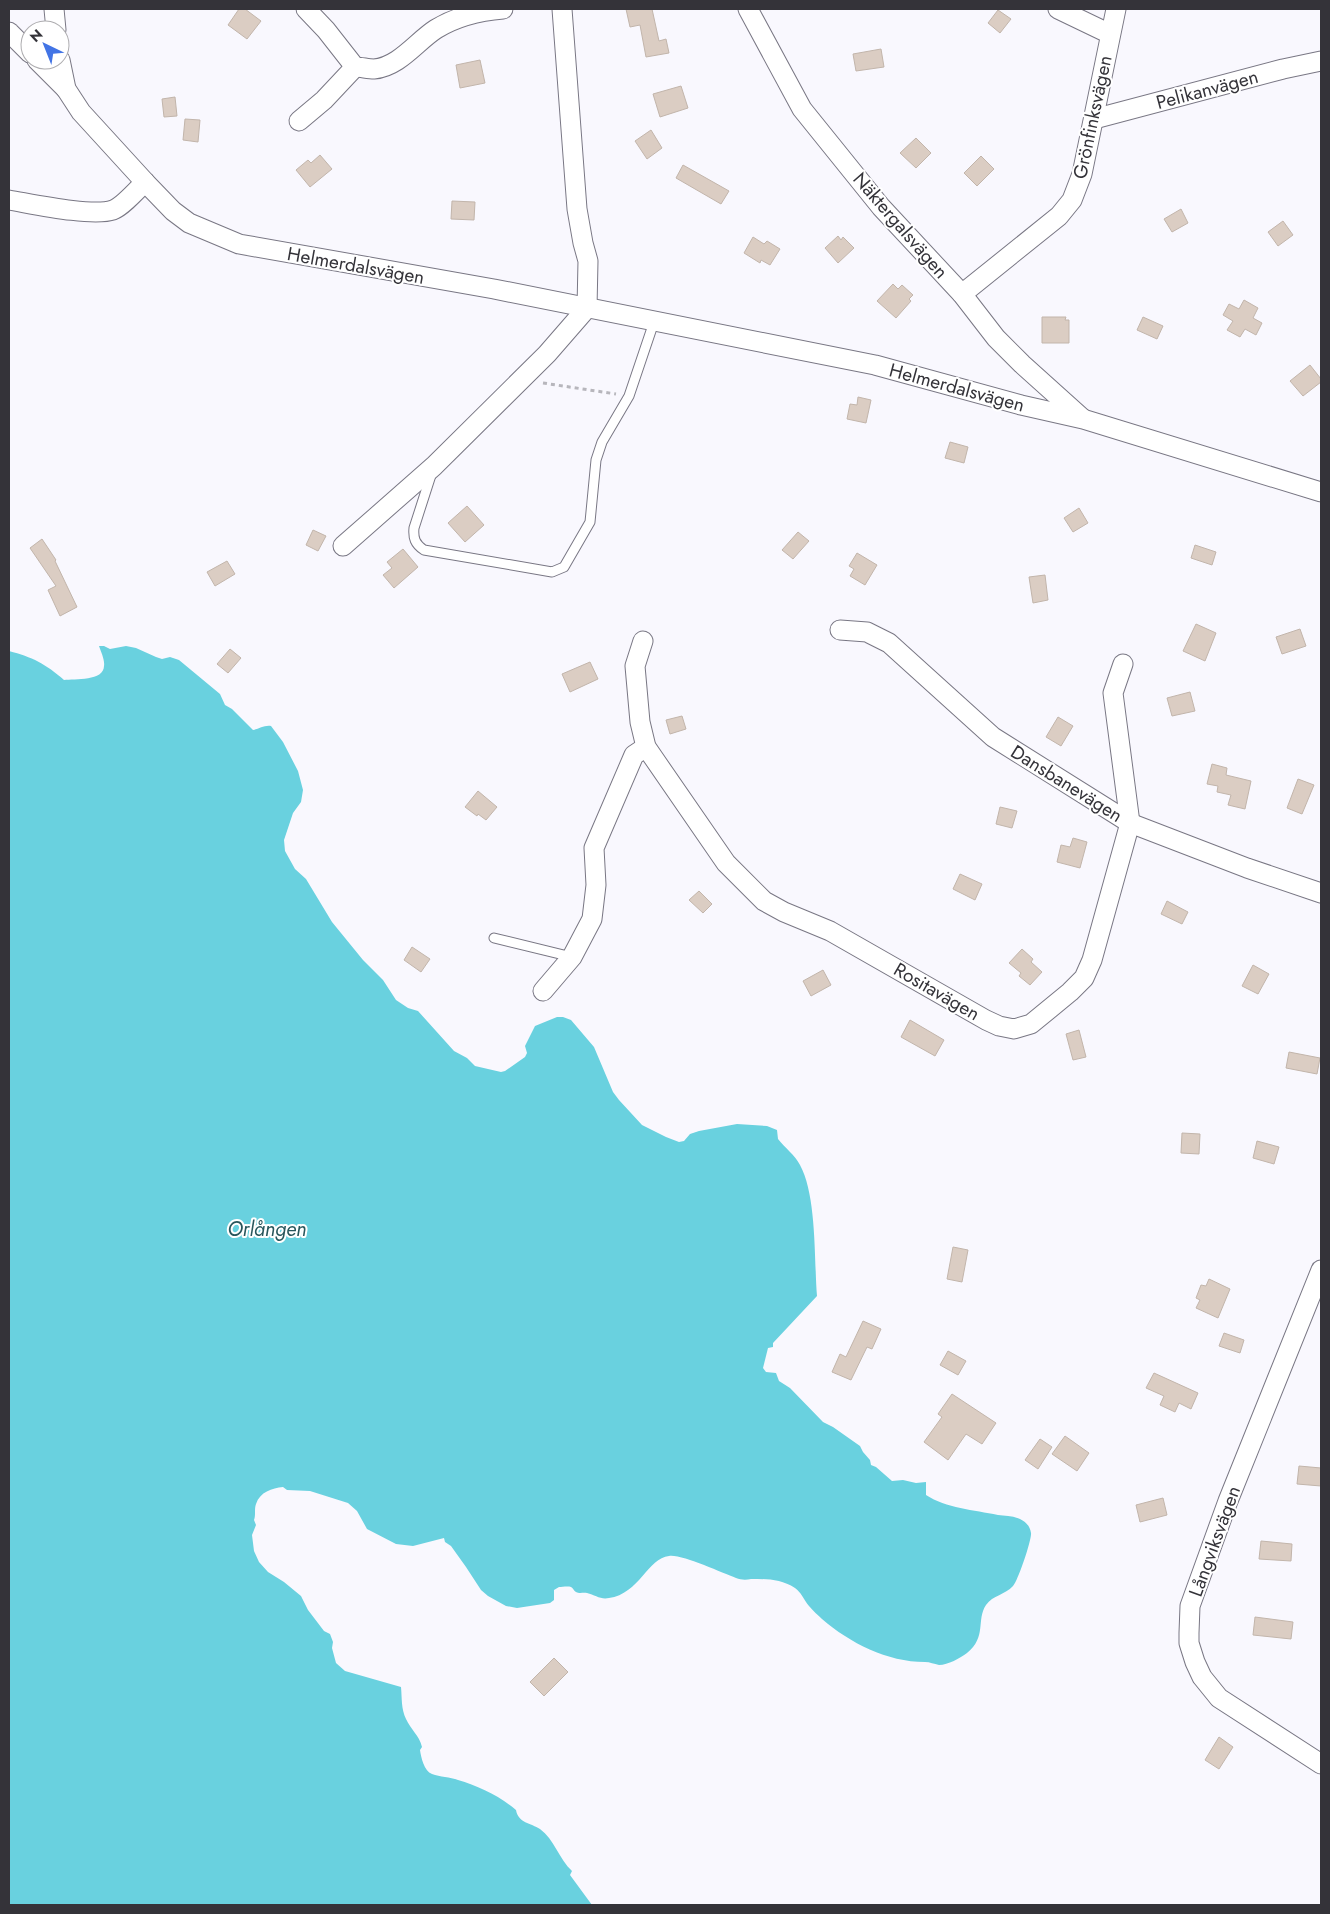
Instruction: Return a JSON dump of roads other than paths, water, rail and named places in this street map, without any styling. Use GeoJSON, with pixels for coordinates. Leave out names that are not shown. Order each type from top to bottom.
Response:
{"type":"FeatureCollection","features":[{"type":"Feature","properties":{"kind":"street"},"geometry":{"type":"LineString","coordinates":[[306,9],[326,30],[355,67],[374,68],[386,66],[397,60],[420,40],[450,21],[465,15],[503,9]]}},
{"type":"Feature","properties":{"kind":"street"},"geometry":{"type":"LineString","coordinates":[[343,546],[434,466],[547,354],[587,308],[588,261],[577,209],[562,9]]}},
{"type":"Feature","properties":{"kind":"street","name":"Näktergalsvägen"},"geometry":{"type":"LineString","coordinates":[[748,9],[802,109],[880,207],[962,294],[996,338],[1082,419]]}},
{"type":"Feature","properties":{"kind":"street"},"geometry":{"type":"LineString","coordinates":[[1058,9],[1110,34]]}},
{"type":"Feature","properties":{"kind":"street","name":"Grönfinksvägen"},"geometry":{"type":"LineString","coordinates":[[962,294],[1067,208],[1072,200],[1082,174],[1116,9]]}},
{"type":"Feature","properties":{"kind":"street"},"geometry":{"type":"LineString","coordinates":[[9,32],[20,43]]}},
{"type":"Feature","properties":{"kind":"street","name":"Pelikanvägen"},"geometry":{"type":"LineString","coordinates":[[1094,119],[1283,69],[1321,61]]}},
{"type":"Feature","properties":{"kind":"street"},"geometry":{"type":"LineString","coordinates":[[299,121],[324,100],[355,67]]}},
{"type":"Feature","properties":{"kind":"street"},"geometry":{"type":"LineString","coordinates":[[47,70],[66,89]]}},
{"type":"Feature","properties":{"kind":"street","name":"Helmerdalsvägen"},"geometry":{"type":"LineString","coordinates":[[62,70],[66,89],[81,112],[173,210],[189,223],[239,244],[485,288],[875,365],[1021,405],[1082,419],[1321,492]]}},
{"type":"Feature","properties":{"kind":"street"},"geometry":{"type":"LineString","coordinates":[[9,200],[66,209],[98,212],[114,210],[145,182]]}},
{"type":"Feature","properties":{"kind":"street","name":"Dansbanevägen"},"geometry":{"type":"LineString","coordinates":[[840,630],[867,632],[888,643],[993,737],[1130,823],[1247,868],[1321,893]]}},
{"type":"Feature","properties":{"kind":"street","name":"Rositavägen"},"geometry":{"type":"LineString","coordinates":[[643,641],[635,666],[640,722],[646,747],[726,862],[764,901],[784,912],[830,931],[999,1026],[1014,1029],[1030,1024],[1070,992],[1084,978],[1092,960],[1130,823],[1113,693],[1123,664]]}},
{"type":"Feature","properties":{"kind":"street"},"geometry":{"type":"LineString","coordinates":[[543,991],[572,957],[592,919],[596,885],[594,848],[634,755],[646,747]]}},
{"type":"Feature","properties":{"kind":"street","name":"Långviksvägen"},"geometry":{"type":"LineString","coordinates":[[1321,1270],[1231,1493],[1190,1606],[1188,1633],[1194,1662],[1202,1677],[1219,1698],[1321,1764]]}},
{"type":"Feature","properties":{"kind":"lane"},"geometry":{"type":"LineString","coordinates":[[434,466],[413,536],[418,545],[424,550],[552,572],[564,567],[590,522],[596,460],[602,442],[629,396],[654,322]]}},
{"type":"Feature","properties":{"kind":"lane"},"geometry":{"type":"LineString","coordinates":[[494,938],[572,957]]}},
{"type":"Feature","properties":{"kind":"water","name":"Orlången"},"geometry":{"type":"Polygon","coordinates":[[[99,646],[110,649],[126,646],[136,648],[162,659],[170,657],[179,660],[220,694],[225,705],[232,709],[253,730],[271,726],[283,742],[298,771],[303,790],[301,802],[293,813],[284,840],[285,851],[295,869],[306,879],[332,922],[363,960],[383,980],[396,1000],[408,1008],[418,1011],[454,1051],[467,1058],[475,1066],[501,1072],[505,1071],[525,1057],[527,1053],[525,1046],[535,1026],[557,1017],[563,1017],[571,1020],[594,1047],[613,1092],[642,1125],[679,1142],[684,1141],[690,1134],[699,1131],[737,1124],[767,1126],[777,1130],[778,1139],[800,1165],[809,1193],[814,1229],[817,1296],[773,1343],[773,1347],[768,1348],[763,1368],[766,1372],[776,1373],[779,1381],[790,1388],[823,1422],[860,1446],[870,1460],[871,1465],[892,1481],[926,1482],[926,1495],[942,1503],[1018,1518],[1030,1528],[1029,1543],[1015,1583],[1010,1589],[992,1599],[986,1605],[977,1641],[967,1653],[946,1664],[939,1665],[929,1662],[897,1659],[870,1650],[833,1628],[790,1585],[768,1579],[740,1579],[675,1556],[662,1558],[628,1590],[609,1598],[587,1593],[577,1593],[571,1587],[559,1587],[554,1590],[554,1600],[550,1603],[517,1608],[506,1606],[481,1590],[451,1546],[445,1542],[444,1538],[413,1546],[396,1544],[367,1529],[357,1511],[348,1503],[310,1491],[287,1490],[283,1487],[275,1488],[260,1496],[255,1506],[254,1520],[256,1525],[252,1535],[254,1551],[259,1562],[268,1572],[301,1596],[308,1610],[324,1631],[330,1634],[336,1663],[345,1671],[401,1687],[404,1715],[421,1743],[421,1756],[427,1770],[438,1776],[473,1785],[503,1800],[516,1810],[519,1818],[545,1833],[563,1861],[572,1871],[570,1875],[592,1905],[9,1905],[9,651],[38,662],[64,680],[75,680],[94,677],[103,671],[104,661],[99,646]]]}}]}
